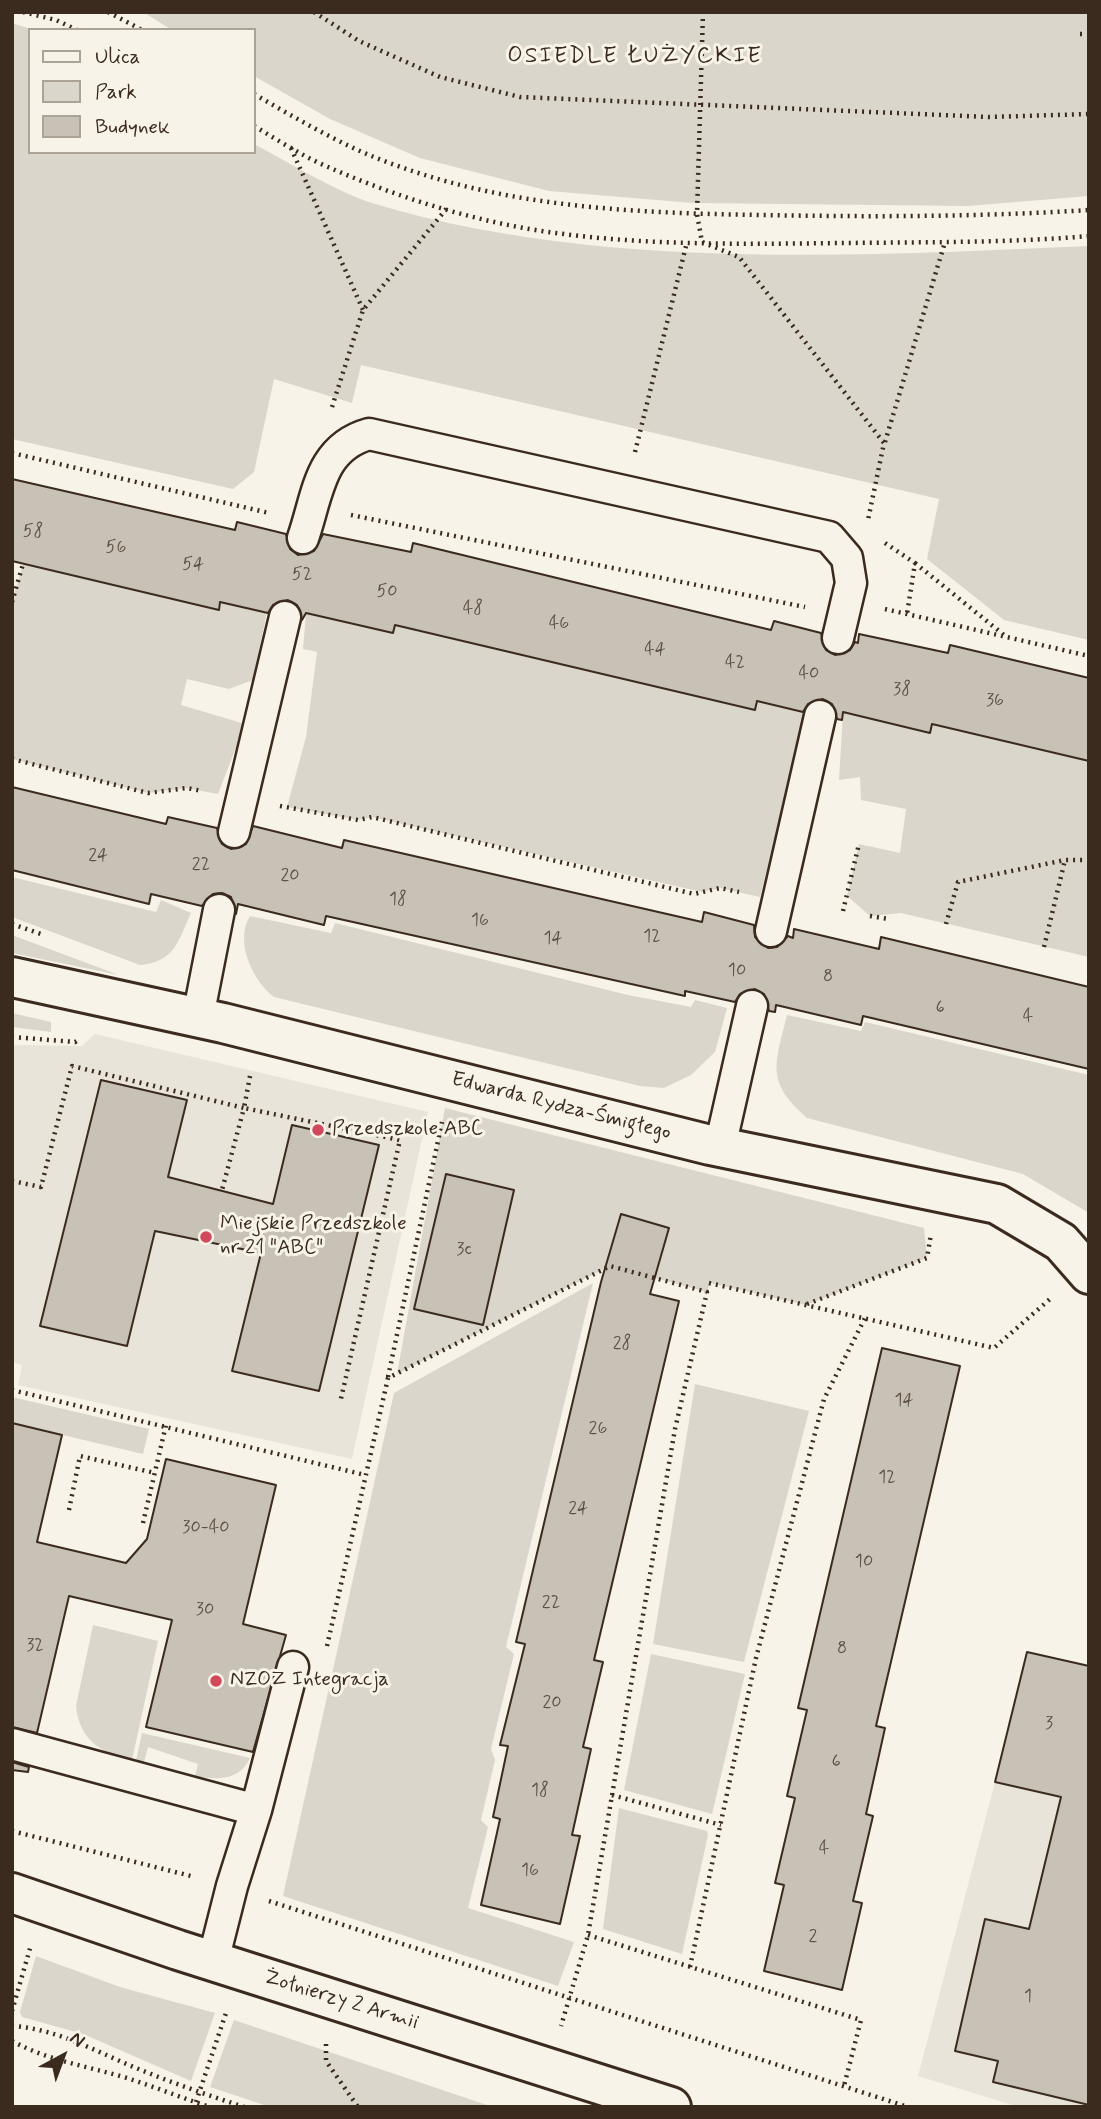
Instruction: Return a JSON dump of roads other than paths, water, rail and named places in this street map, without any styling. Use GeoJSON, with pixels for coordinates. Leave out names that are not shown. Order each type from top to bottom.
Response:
{"type":"FeatureCollection","features":[{"type":"Feature","properties":{"kind":"street","name":"Edwarda Rydza-Śmigłego"},"geometry":{"type":"LineString","coordinates":[[12,977],[198,1017],[720,1147],[997,1204],[1061,1242],[1073,1284]]}},
{"type":"Feature","properties":{"kind":"street","name":"Żołnierzy 2 Armii"},"geometry":{"type":"LineString","coordinates":[[12,1893],[213,1961],[671,2107]]}},
{"type":"Feature","properties":{"kind":"lane"},"geometry":{"type":"LineString","coordinates":[[303,538],[327,461],[353,439],[369,434],[829,537],[847,558],[851,583],[838,638]]}},
{"type":"Feature","properties":{"kind":"lane"},"geometry":{"type":"LineString","coordinates":[[234,832],[285,617]]}},
{"type":"Feature","properties":{"kind":"lane"},"geometry":{"type":"LineString","coordinates":[[771,931],[820,716]]}},
{"type":"Feature","properties":{"kind":"lane"},"geometry":{"type":"LineString","coordinates":[[198,1017],[219,909]]}},
{"type":"Feature","properties":{"kind":"lane"},"geometry":{"type":"LineString","coordinates":[[720,1147],[752,1006]]}},
{"type":"Feature","properties":{"kind":"lane"},"geometry":{"type":"LineString","coordinates":[[213,1961],[293,1667]]}},
{"type":"Feature","properties":{"kind":"lane"},"geometry":{"type":"LineString","coordinates":[[12,1744],[256,1810]]}},
{"type":"Feature","properties":{"kind":"place","name":"Przedszkole ABC"},"geometry":{"type":"Point","coordinates":[318,1130]}},
{"type":"Feature","properties":{"kind":"place","name":"Miejskie Przedszkole nr 21 \"ABC\""},"geometry":{"type":"Point","coordinates":[206,1237]}},
{"type":"Feature","properties":{"kind":"place","name":"NZOZ Integracja"},"geometry":{"type":"Point","coordinates":[216,1681]}},
{"type":"Feature","properties":{"kind":"district","name":"OSIEDLE ŁUŻYCKIE"},"geometry":{"type":"Point","coordinates":[635,57]}}]}
